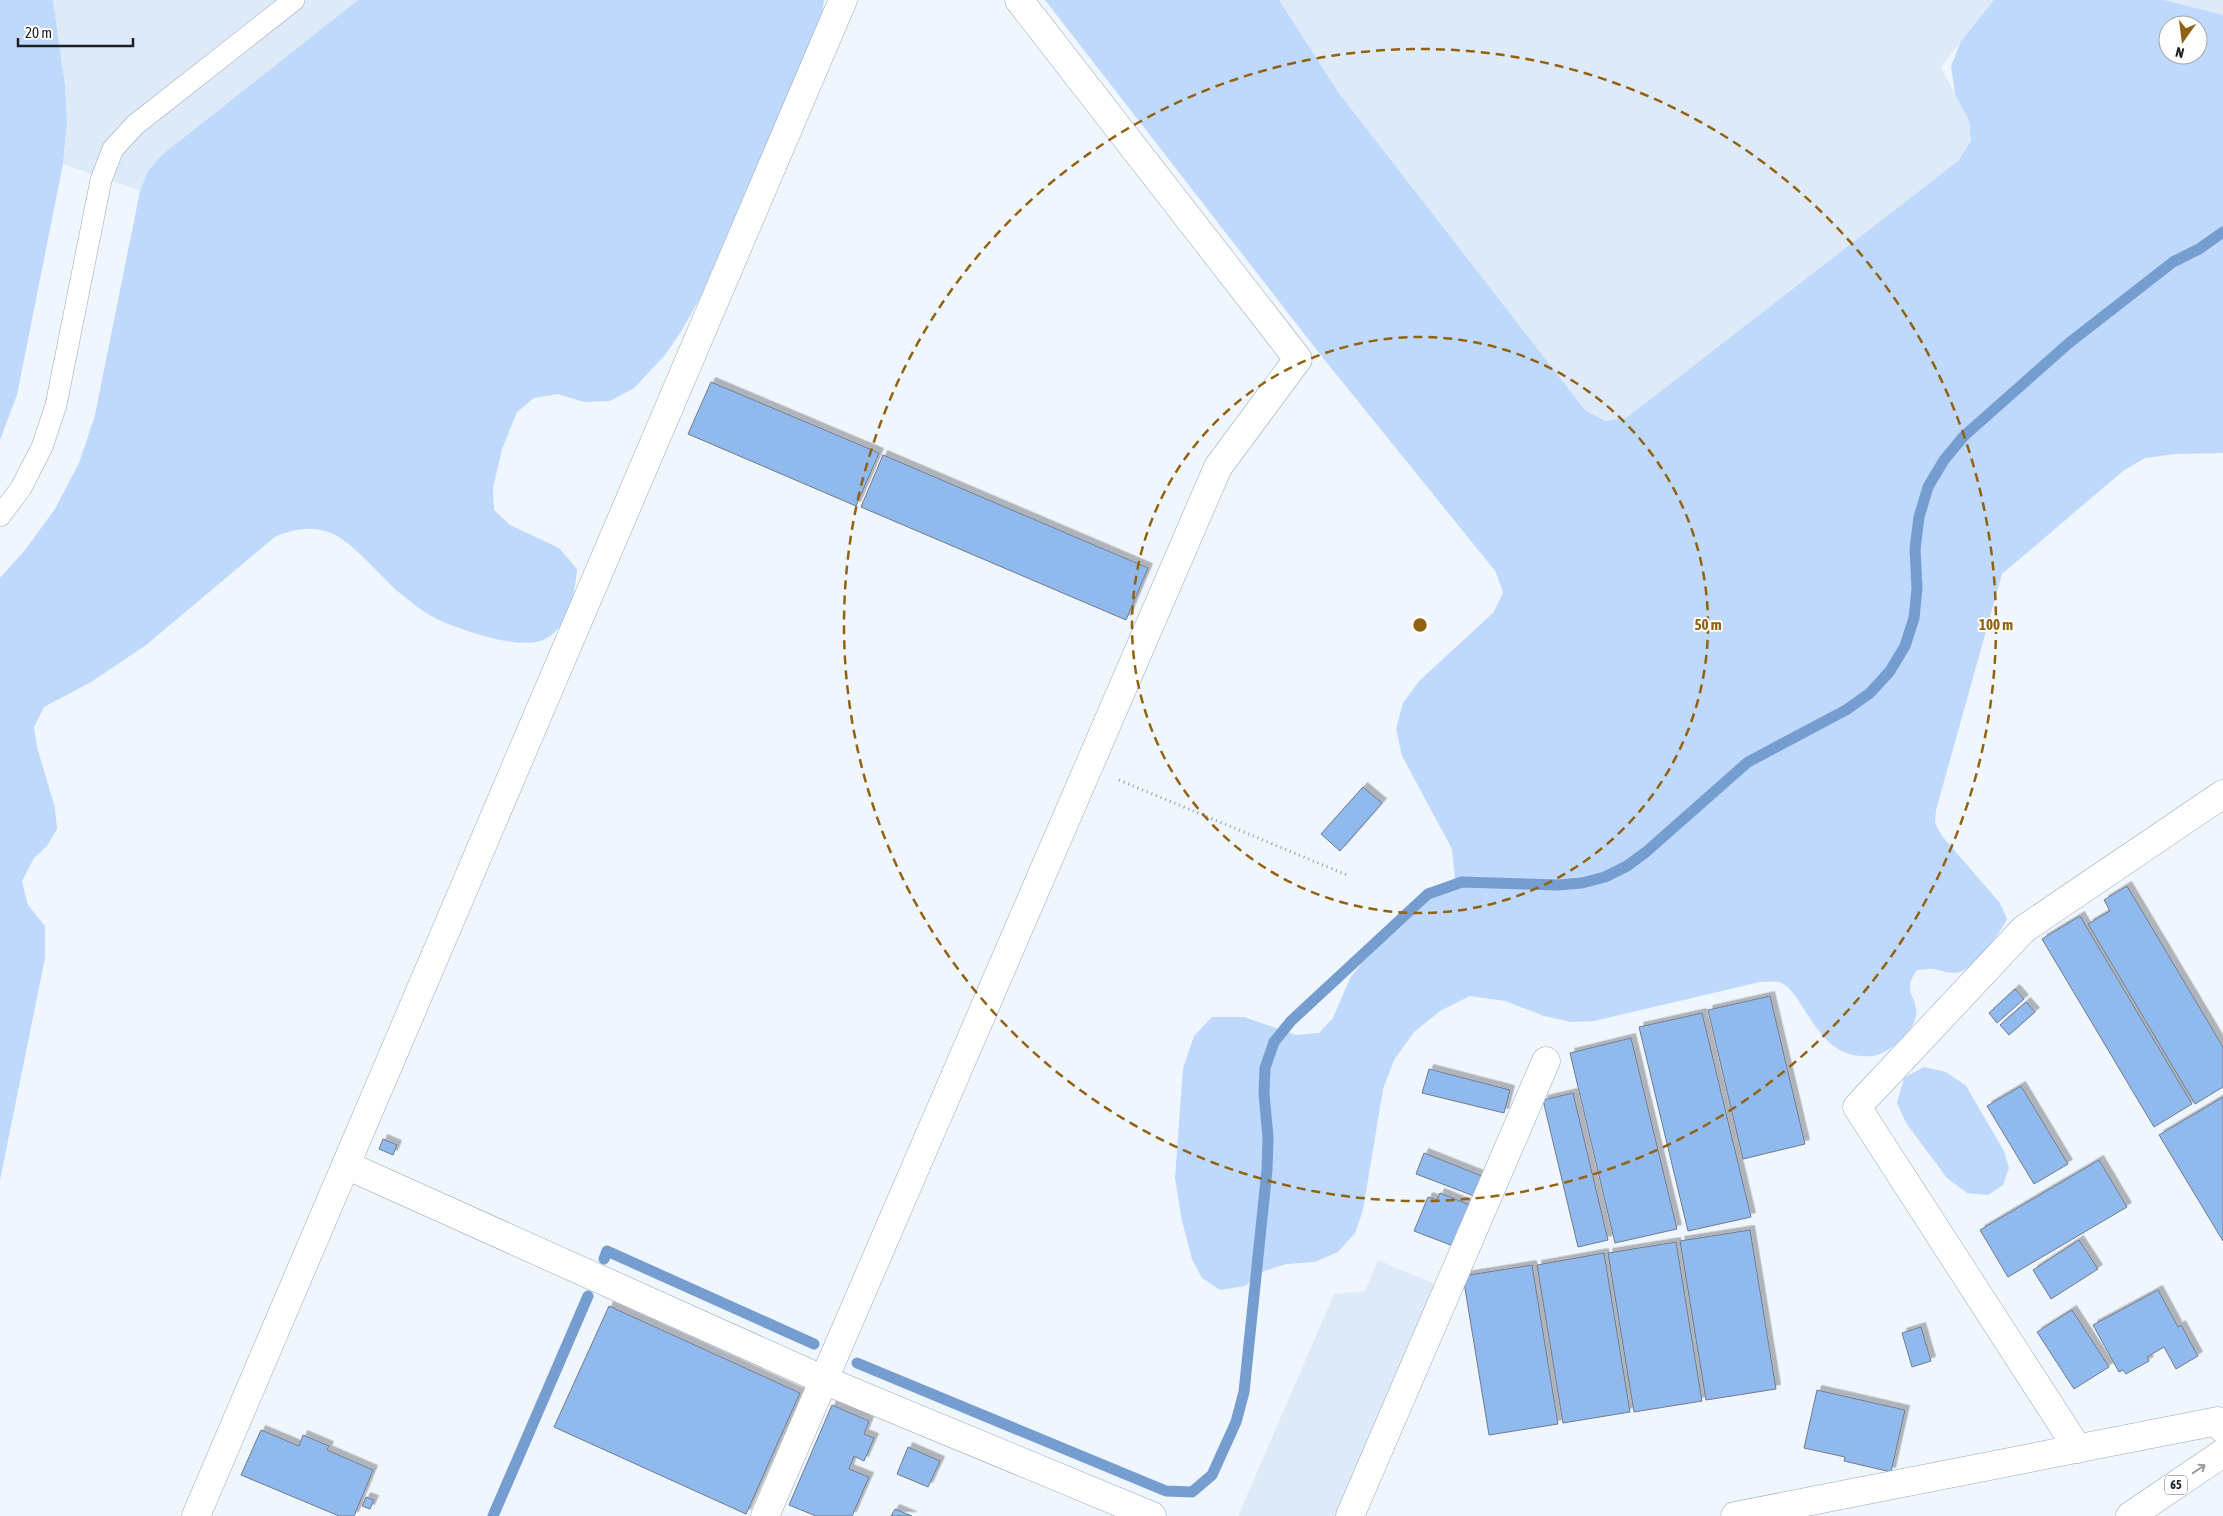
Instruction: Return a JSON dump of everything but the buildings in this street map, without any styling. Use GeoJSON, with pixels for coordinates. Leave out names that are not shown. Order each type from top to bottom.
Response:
{"type":"FeatureCollection","features":[{"type":"Feature","properties":{"kind":"street"},"geometry":{"type":"LineString","coordinates":[[196,1516],[843,0]]}},
{"type":"Feature","properties":{"kind":"street"},"geometry":{"type":"LineString","coordinates":[[766,1516],[1218,467],[1298,358],[1019,0]]}},
{"type":"Feature","properties":{"kind":"street"},"geometry":{"type":"LineString","coordinates":[[2078,1449],[1857,1107],[2024,929],[2223,794]]}},
{"type":"Feature","properties":{"kind":"street"},"geometry":{"type":"LineString","coordinates":[[1350,1516],[1546,1062]]}},
{"type":"Feature","properties":{"kind":"street"},"geometry":{"type":"LineString","coordinates":[[346,1164],[824,1380],[1152,1516]]}},
{"type":"Feature","properties":{"kind":"street"},"geometry":{"type":"LineString","coordinates":[[1735,1516],[2218,1421],[2223,1428]]}},
{"type":"Feature","properties":{"kind":"street","name":"65"},"geometry":{"type":"LineString","coordinates":[[2130,1516],[2223,1453]]}},
{"type":"Feature","properties":{"kind":"lane"},"geometry":{"type":"LineString","coordinates":[[0,516],[21,488],[42,448],[56,405],[101,180],[113,149],[135,125],[294,0]]}},
{"type":"Feature","properties":{"kind":"path"},"geometry":{"type":"LineString","coordinates":[[1089,767],[1347,875]]}},
{"type":"Feature","properties":{"kind":"shaded area"},"geometry":{"type":"Polygon","coordinates":[[[0,0],[53,0],[65,85],[67,123],[63,164],[17,395],[0,440],[0,0]]]}},
{"type":"Feature","properties":{"kind":"shaded area"},"geometry":{"type":"Polygon","coordinates":[[[53,0],[358,0],[163,154],[148,171],[140,191],[63,164],[67,123],[65,85],[53,0]]]}},
{"type":"Feature","properties":{"kind":"shaded area"},"geometry":{"type":"Polygon","coordinates":[[[358,0],[824,0],[822,15],[700,298],[665,355],[634,388],[610,401],[584,402],[558,394],[534,398],[517,412],[502,449],[493,488],[494,510],[510,525],[559,548],[577,569],[575,588],[569,608],[565,618],[553,634],[535,642],[522,643],[490,638],[445,623],[417,607],[393,587],[354,549],[335,535],[325,531],[300,529],[276,536],[146,645],[91,682],[44,707],[34,727],[37,747],[55,808],[57,829],[47,846],[34,858],[22,881],[28,905],[45,926],[45,958],[0,1180],[0,578],[25,550],[55,509],[79,463],[95,415],[140,191],[148,171],[163,154],[358,0]]]}},
{"type":"Feature","properties":{"kind":"shaded area"},"geometry":{"type":"Polygon","coordinates":[[[1045,0],[1279,0],[1338,92],[1585,410],[1605,421],[1626,418],[1958,161],[1971,141],[1969,121],[1955,94],[1951,66],[1961,41],[1994,0],[2164,0],[2223,15],[2223,453],[2175,454],[2145,458],[2123,471],[2002,574],[1936,810],[1935,823],[1942,836],[2000,903],[2007,919],[1993,940],[1972,964],[1960,972],[1950,973],[1931,969],[1917,970],[1910,984],[1916,1009],[1914,1023],[1905,1036],[1893,1047],[1872,1056],[1858,1056],[1836,1048],[1819,1032],[1792,992],[1779,982],[1760,982],[1594,1021],[1571,1022],[1544,1016],[1505,1001],[1470,996],[1440,1011],[1414,1032],[1394,1060],[1383,1089],[1363,1210],[1355,1233],[1338,1252],[1315,1262],[1286,1264],[1262,1272],[1245,1286],[1220,1290],[1202,1278],[1192,1259],[1182,1221],[1175,1178],[1183,1068],[1194,1036],[1212,1017],[1244,1017],[1296,1035],[1319,1033],[1333,1018],[1350,978],[1361,964],[1431,899],[1446,892],[1455,879],[1452,849],[1402,756],[1396,729],[1403,703],[1419,681],[1493,613],[1503,593],[1496,572],[1323,358],[1045,0]]]}},
{"type":"Feature","properties":{"kind":"shaded area"},"geometry":{"type":"Polygon","coordinates":[[[1279,0],[1994,0],[1941,67],[1969,121],[1971,141],[1958,161],[1626,418],[1605,421],[1585,410],[1338,92],[1279,0]]]}},
{"type":"Feature","properties":{"kind":"shaded area"},"geometry":{"type":"Polygon","coordinates":[[[2164,0],[2223,0],[2223,15],[2164,0]]]}},
{"type":"Feature","properties":{"kind":"shaded area"},"geometry":{"type":"Polygon","coordinates":[[[1924,1067],[1946,1072],[1966,1086],[2004,1151],[2009,1168],[2003,1185],[1988,1195],[1967,1193],[1947,1178],[1906,1123],[1897,1103],[1904,1078],[1924,1067]]]}},
{"type":"Feature","properties":{"kind":"shaded area"},"geometry":{"type":"Polygon","coordinates":[[[1378,1260],[1440,1286],[1340,1516],[1238,1516],[1334,1294],[1365,1291],[1378,1260]]]}},
{"type":"Feature","properties":{"kind":"waterway"},"geometry":{"type":"LineString","coordinates":[[857,1363],[1166,1491],[1192,1492],[1212,1475],[1236,1422],[1244,1392],[1267,1170],[1268,1137],[1264,1094],[1265,1068],[1274,1042],[1291,1021],[1428,894],[1462,882],[1558,885],[1582,883],[1605,877],[1627,866],[1646,852],[1748,762],[1846,710],[1870,693],[1890,671],[1905,646],[1914,618],[1917,588],[1915,549],[1919,517],[1928,487],[1944,460],[1964,436],[2069,343],[2173,262],[2199,249],[2223,232]]}},
{"type":"Feature","properties":{"kind":"waterway"},"geometry":{"type":"LineString","coordinates":[[604,1259],[607,1251],[814,1344]]}},
{"type":"Feature","properties":{"kind":"waterway"},"geometry":{"type":"LineString","coordinates":[[493,1516],[588,1296]]}}]}
